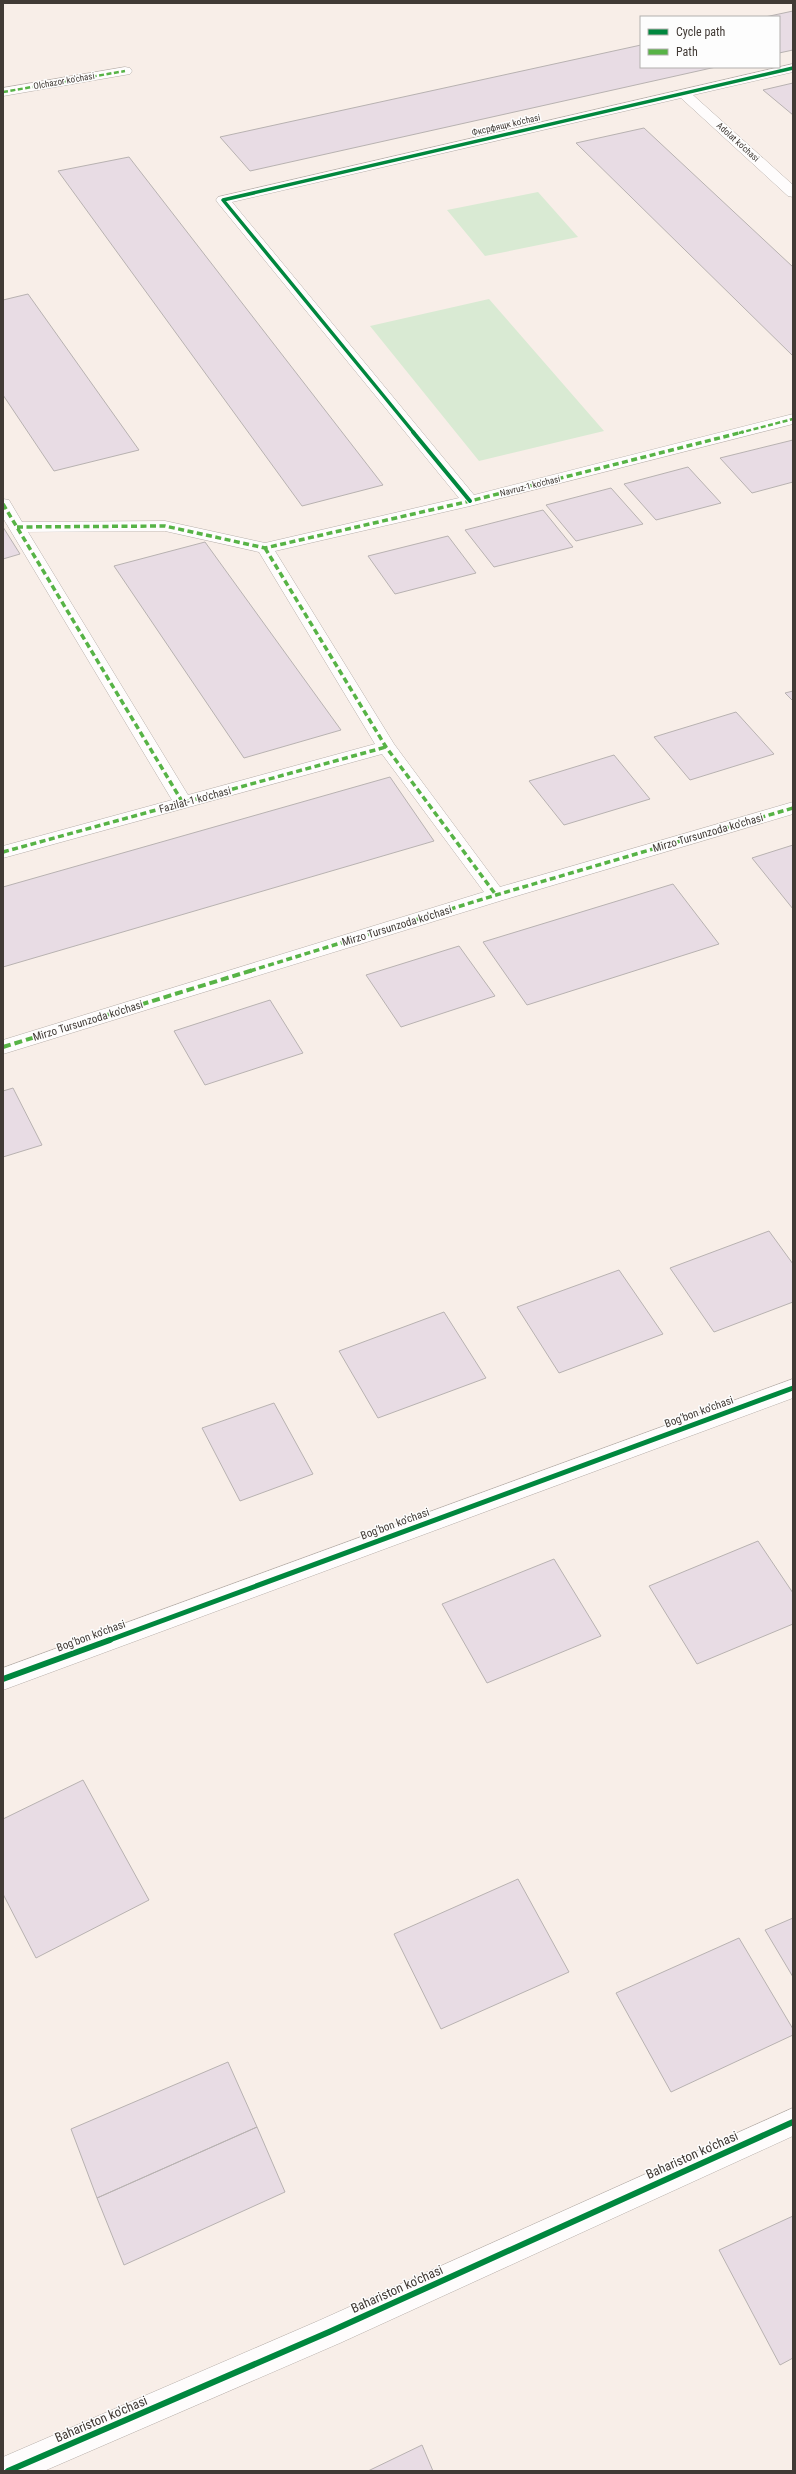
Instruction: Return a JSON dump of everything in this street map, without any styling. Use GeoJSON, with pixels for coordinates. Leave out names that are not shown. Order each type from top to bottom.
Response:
{"type":"FeatureCollection","features":[{"type":"Feature","properties":{"kind":"street","name":"Фксрфящк ko'chasi"},"geometry":{"type":"LineString","coordinates":[[470,501],[223,200],[682,92],[793,68]]}},
{"type":"Feature","properties":{"kind":"street","name":"Olchazor ko'chasi"},"geometry":{"type":"LineString","coordinates":[[3,92],[125,70]]}},
{"type":"Feature","properties":{"kind":"street","name":"Adolat ko'chasi"},"geometry":{"type":"LineString","coordinates":[[682,92],[793,193]]}},
{"type":"Feature","properties":{"kind":"street","name":"Navruz-1 ko'chasi"},"geometry":{"type":"LineString","coordinates":[[265,548],[470,501],[793,419]]}},
{"type":"Feature","properties":{"kind":"street"},"geometry":{"type":"LineString","coordinates":[[3,504],[183,803]]}},
{"type":"Feature","properties":{"kind":"street"},"geometry":{"type":"LineString","coordinates":[[17,527],[165,526],[265,548],[386,747],[496,895]]}},
{"type":"Feature","properties":{"kind":"street","name":"Fazilat-1 ko'chasi"},"geometry":{"type":"LineString","coordinates":[[3,852],[386,747]]}},
{"type":"Feature","properties":{"kind":"street","name":"Mirzo Tursunzoda ko'chasi"},"geometry":{"type":"LineString","coordinates":[[3,1047],[496,895],[793,808]]}},
{"type":"Feature","properties":{"kind":"street","name":"Bog'bon ko'chasi"},"geometry":{"type":"LineString","coordinates":[[3,1679],[793,1388]]}},
{"type":"Feature","properties":{"kind":"street","name":"Bahariston ko'chasi"},"geometry":{"type":"LineString","coordinates":[[8,2471],[329,2332],[793,2122]]}},
{"type":"Feature","properties":{"kind":"green space"},"geometry":{"type":"Polygon","coordinates":[[[538,192],[578,237],[485,256],[447,210],[538,192]]]}},
{"type":"Feature","properties":{"kind":"green space"},"geometry":{"type":"Polygon","coordinates":[[[489,299],[604,431],[479,461],[370,326],[489,299]]]}},
{"type":"Feature","properties":{"kind":"building"},"geometry":{"type":"Polygon","coordinates":[[[793,11],[793,50],[780,53],[780,16],[770,16],[793,11]]]}},
{"type":"Feature","properties":{"kind":"building"},"geometry":{"type":"Polygon","coordinates":[[[640,45],[640,68],[712,68],[250,171],[220,137],[640,45]]]}},
{"type":"Feature","properties":{"kind":"building"},"geometry":{"type":"Polygon","coordinates":[[[793,83],[793,115],[763,90],[793,83]]]}},
{"type":"Feature","properties":{"kind":"building"},"geometry":{"type":"Polygon","coordinates":[[[644,128],[793,267],[793,356],[576,143],[644,128]]]}},
{"type":"Feature","properties":{"kind":"building"},"geometry":{"type":"Polygon","coordinates":[[[129,157],[383,485],[302,506],[58,171],[129,157]]]}},
{"type":"Feature","properties":{"kind":"building"},"geometry":{"type":"Polygon","coordinates":[[[28,294],[139,450],[54,471],[3,395],[3,300],[28,294]]]}},
{"type":"Feature","properties":{"kind":"building"},"geometry":{"type":"Polygon","coordinates":[[[793,440],[793,482],[752,493],[720,458],[793,440]]]}},
{"type":"Feature","properties":{"kind":"building"},"geometry":{"type":"Polygon","coordinates":[[[688,467],[721,503],[656,520],[624,484],[688,467]]]}},
{"type":"Feature","properties":{"kind":"building"},"geometry":{"type":"Polygon","coordinates":[[[611,488],[643,524],[576,541],[546,505],[611,488]]]}},
{"type":"Feature","properties":{"kind":"building"},"geometry":{"type":"Polygon","coordinates":[[[543,510],[573,547],[494,567],[465,530],[543,510]]]}},
{"type":"Feature","properties":{"kind":"building"},"geometry":{"type":"Polygon","coordinates":[[[3,527],[20,554],[3,559],[3,527]]]}},
{"type":"Feature","properties":{"kind":"building"},"geometry":{"type":"Polygon","coordinates":[[[448,536],[476,573],[395,594],[368,556],[448,536]]]}},
{"type":"Feature","properties":{"kind":"building"},"geometry":{"type":"Polygon","coordinates":[[[205,542],[341,730],[244,758],[114,566],[205,542]]]}},
{"type":"Feature","properties":{"kind":"building"},"geometry":{"type":"Polygon","coordinates":[[[793,691],[793,701],[785,693],[793,691]]]}},
{"type":"Feature","properties":{"kind":"building"},"geometry":{"type":"Polygon","coordinates":[[[736,712],[774,754],[690,780],[654,737],[736,712]]]}},
{"type":"Feature","properties":{"kind":"building"},"geometry":{"type":"Polygon","coordinates":[[[614,755],[650,799],[564,825],[529,781],[614,755]]]}},
{"type":"Feature","properties":{"kind":"building"},"geometry":{"type":"Polygon","coordinates":[[[390,777],[434,841],[3,967],[3,887],[390,777]]]}},
{"type":"Feature","properties":{"kind":"building"},"geometry":{"type":"Polygon","coordinates":[[[793,845],[793,909],[752,858],[793,845]]]}},
{"type":"Feature","properties":{"kind":"building"},"geometry":{"type":"Polygon","coordinates":[[[673,884],[719,944],[527,1005],[483,942],[673,884]]]}},
{"type":"Feature","properties":{"kind":"building"},"geometry":{"type":"Polygon","coordinates":[[[459,946],[495,996],[401,1027],[366,975],[459,946]]]}},
{"type":"Feature","properties":{"kind":"building"},"geometry":{"type":"Polygon","coordinates":[[[270,1000],[303,1053],[205,1085],[174,1031],[270,1000]]]}},
{"type":"Feature","properties":{"kind":"building"},"geometry":{"type":"Polygon","coordinates":[[[13,1088],[42,1145],[3,1157],[3,1091],[13,1088]]]}},
{"type":"Feature","properties":{"kind":"building"},"geometry":{"type":"Polygon","coordinates":[[[769,1231],[793,1264],[793,1302],[714,1332],[670,1268],[769,1231]]]}},
{"type":"Feature","properties":{"kind":"building"},"geometry":{"type":"Polygon","coordinates":[[[619,1270],[663,1334],[559,1373],[517,1307],[619,1270]]]}},
{"type":"Feature","properties":{"kind":"building"},"geometry":{"type":"Polygon","coordinates":[[[444,1312],[486,1378],[378,1418],[339,1351],[444,1312]]]}},
{"type":"Feature","properties":{"kind":"building"},"geometry":{"type":"Polygon","coordinates":[[[274,1403],[313,1474],[240,1501],[202,1428],[274,1403]]]}},
{"type":"Feature","properties":{"kind":"building"},"geometry":{"type":"Polygon","coordinates":[[[758,1541],[793,1593],[793,1624],[697,1664],[649,1586],[758,1541]]]}},
{"type":"Feature","properties":{"kind":"building"},"geometry":{"type":"Polygon","coordinates":[[[554,1559],[601,1636],[487,1683],[442,1604],[554,1559]]]}},
{"type":"Feature","properties":{"kind":"building"},"geometry":{"type":"Polygon","coordinates":[[[83,1780],[149,1900],[36,1958],[3,1894],[3,1819],[83,1780]]]}},
{"type":"Feature","properties":{"kind":"building"},"geometry":{"type":"Polygon","coordinates":[[[518,1879],[569,1972],[441,2029],[394,1934],[518,1879]]]}},
{"type":"Feature","properties":{"kind":"building"},"geometry":{"type":"Polygon","coordinates":[[[793,1918],[793,1977],[765,1930],[793,1918]]]}},
{"type":"Feature","properties":{"kind":"building"},"geometry":{"type":"Polygon","coordinates":[[[739,1938],[793,2029],[793,2035],[671,2092],[616,1993],[739,1938]]]}},
{"type":"Feature","properties":{"kind":"building"},"geometry":{"type":"Polygon","coordinates":[[[228,2062],[257,2127],[97,2198],[71,2129],[228,2062]]]}},
{"type":"Feature","properties":{"kind":"building"},"geometry":{"type":"Polygon","coordinates":[[[257,2127],[285,2192],[124,2265],[97,2198],[257,2127]]]}},
{"type":"Feature","properties":{"kind":"building"},"geometry":{"type":"Polygon","coordinates":[[[793,2216],[793,2358],[780,2365],[719,2250],[793,2216]]]}},
{"type":"Feature","properties":{"kind":"building"},"geometry":{"type":"Polygon","coordinates":[[[422,2445],[433,2471],[368,2471],[422,2445]]]}},
{"type":"Feature","properties":{"kind":"marked path"},"geometry":{"type":"LineString","coordinates":[[3,92],[125,71]]}},
{"type":"Feature","properties":{"kind":"marked path"},"geometry":{"type":"LineString","coordinates":[[17,527],[165,526],[265,548],[470,501],[793,419]]}},
{"type":"Feature","properties":{"kind":"marked path"},"geometry":{"type":"LineString","coordinates":[[3,504],[183,803]]}},
{"type":"Feature","properties":{"kind":"marked path"},"geometry":{"type":"LineString","coordinates":[[265,548],[386,747],[496,895]]}},
{"type":"Feature","properties":{"kind":"marked path"},"geometry":{"type":"LineString","coordinates":[[3,852],[386,747]]}},
{"type":"Feature","properties":{"kind":"marked path"},"geometry":{"type":"LineString","coordinates":[[3,1047],[496,895],[793,808]]}},
{"type":"Feature","properties":{"kind":"cycle path"},"geometry":{"type":"LineString","coordinates":[[470,501],[223,200],[793,68]]}},
{"type":"Feature","properties":{"kind":"cycle path"},"geometry":{"type":"LineString","coordinates":[[3,1679],[793,1388]]}},
{"type":"Feature","properties":{"kind":"cycle path"},"geometry":{"type":"LineString","coordinates":[[8,2471],[329,2332],[793,2122]]}}]}
